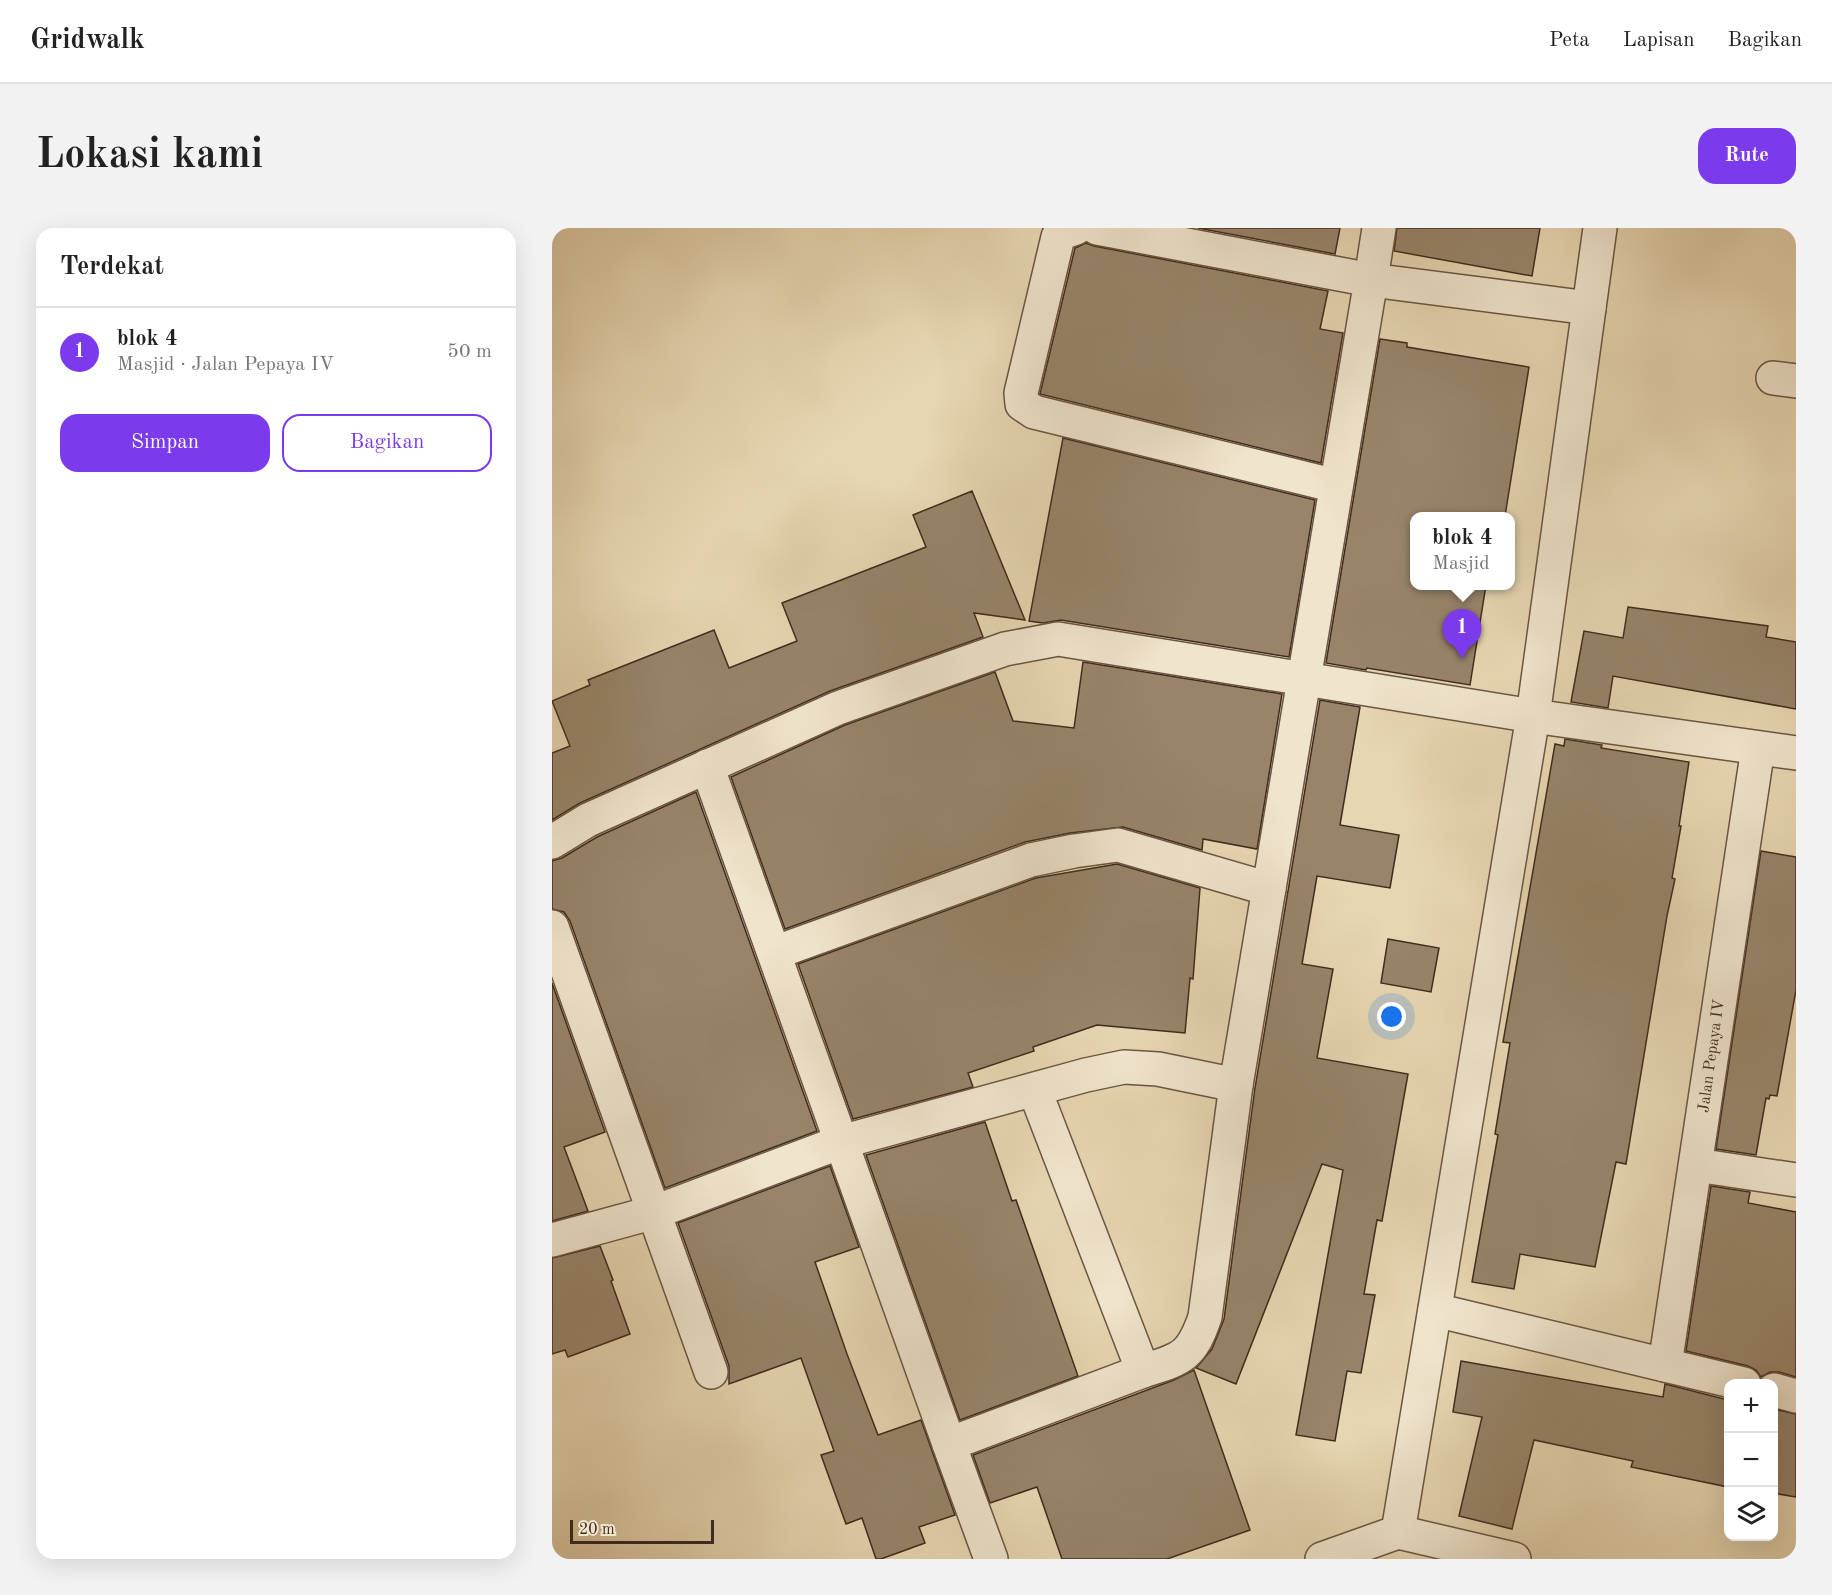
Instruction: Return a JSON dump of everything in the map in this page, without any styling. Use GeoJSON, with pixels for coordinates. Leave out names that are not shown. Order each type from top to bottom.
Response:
{"type":"FeatureCollection","features":[{"type":"Feature","properties":{"kind":"street"},"geometry":{"type":"LineString","coordinates":[[1076,228],[1061,233],[1058,237],[1021,393],[1023,404],[1034,412],[1336,486]]}},
{"type":"Feature","properties":{"kind":"street"},"geometry":{"type":"LineString","coordinates":[[1097,228],[1371,280],[1589,308]]}},
{"type":"Feature","properties":{"kind":"street"},"geometry":{"type":"LineString","coordinates":[[949,1444],[1178,1360],[1192,1348],[1205,1317],[1236,1085],[1379,228]]}},
{"type":"Feature","properties":{"kind":"street"},"geometry":{"type":"LineString","coordinates":[[1398,1532],[1533,716],[1600,228]]}},
{"type":"Feature","properties":{"kind":"street"},"geometry":{"type":"LineString","coordinates":[[552,842],[588,820],[837,708],[1005,649],[1058,639],[1533,716],[1796,753]]}},
{"type":"Feature","properties":{"kind":"street","name":"Jalan Pepaya IV"},"geometry":{"type":"LineString","coordinates":[[1665,1365],[1758,748]]}},
{"type":"Feature","properties":{"kind":"street"},"geometry":{"type":"LineString","coordinates":[[707,766],[990,1559]]}},
{"type":"Feature","properties":{"kind":"street"},"geometry":{"type":"LineString","coordinates":[[774,953],[1031,860],[1118,845],[1269,889]]}},
{"type":"Feature","properties":{"kind":"street"},"geometry":{"type":"LineString","coordinates":[[552,927],[711,1372]]}},
{"type":"Feature","properties":{"kind":"street"},"geometry":{"type":"LineString","coordinates":[[552,1240],[655,1212],[841,1142],[1086,1075],[1124,1067],[1158,1069],[1236,1085]]}},
{"type":"Feature","properties":{"kind":"street"},"geometry":{"type":"LineString","coordinates":[[1035,1090],[1143,1371]]}},
{"type":"Feature","properties":{"kind":"street"},"geometry":{"type":"LineString","coordinates":[[1696,1165],[1796,1180]]}},
{"type":"Feature","properties":{"kind":"street"},"geometry":{"type":"LineString","coordinates":[[1435,1310],[1726,1379]]}},
{"type":"Feature","properties":{"kind":"street"},"geometry":{"type":"LineString","coordinates":[[1778,1391],[1796,1396]]}},
{"type":"Feature","properties":{"kind":"street"},"geometry":{"type":"LineString","coordinates":[[1322,1559],[1398,1532],[1514,1559]]}},
{"type":"Feature","properties":{"kind":"building"},"geometry":{"type":"Polygon","coordinates":[[[1198,228],[1340,228],[1335,254],[1198,228]]]}},
{"type":"Feature","properties":{"kind":"building"},"geometry":{"type":"Polygon","coordinates":[[[1397,228],[1540,228],[1532,276],[1394,251],[1397,228]]]}},
{"type":"Feature","properties":{"kind":"building"},"geometry":{"type":"Polygon","coordinates":[[[1086,243],[1328,291],[1320,329],[1343,333],[1321,463],[1040,394],[1075,248],[1086,243]]]}},
{"type":"Feature","properties":{"kind":"building"},"geometry":{"type":"Polygon","coordinates":[[[1380,339],[1407,343],[1407,347],[1529,367],[1506,512],[1410,512],[1410,590],[1485,590],[1470,685],[1326,663],[1380,339]]]}},
{"type":"Feature","properties":{"kind":"building"},"geometry":{"type":"Polygon","coordinates":[[[1063,438],[1315,500],[1289,657],[1061,620],[1043,623],[1029,621],[1063,438]]]}},
{"type":"Feature","properties":{"kind":"building"},"geometry":{"type":"Polygon","coordinates":[[[972,491],[1025,620],[974,613],[983,637],[830,691],[580,803],[552,820],[552,753],[570,746],[552,701],[590,685],[588,680],[714,630],[729,668],[797,641],[782,603],[926,547],[913,515],[972,491]]]}},
{"type":"Feature","properties":{"kind":"building"},"geometry":{"type":"Polygon","coordinates":[[[1628,607],[1768,626],[1766,637],[1796,642],[1796,709],[1613,676],[1608,708],[1571,702],[1584,631],[1623,638],[1628,607]]]}},
{"type":"Feature","properties":{"kind":"building"},"geometry":{"type":"Polygon","coordinates":[[[1083,662],[1282,694],[1257,849],[1203,839],[1202,850],[1123,827],[1070,833],[1025,842],[785,929],[731,777],[845,725],[995,672],[1013,721],[1074,728],[1083,662]]]}},
{"type":"Feature","properties":{"kind":"building"},"geometry":{"type":"Polygon","coordinates":[[[1320,700],[1360,707],[1340,825],[1399,835],[1390,888],[1317,876],[1302,964],[1333,969],[1317,1058],[1408,1074],[1382,1221],[1377,1220],[1364,1294],[1375,1295],[1361,1373],[1347,1371],[1335,1441],[1296,1435],[1343,1170],[1322,1164],[1236,1384],[1196,1368],[1212,1349],[1224,1319],[1255,1088],[1320,700]]]}},
{"type":"Feature","properties":{"kind":"building"},"geometry":{"type":"Polygon","coordinates":[[[1565,739],[1602,745],[1601,748],[1689,762],[1672,878],[1675,879],[1626,1164],[1616,1162],[1595,1267],[1520,1254],[1514,1289],[1472,1282],[1498,1135],[1495,1134],[1510,1043],[1503,1042],[1555,744],[1564,746],[1565,739]]]}},
{"type":"Feature","properties":{"kind":"building"},"geometry":{"type":"Polygon","coordinates":[[[696,792],[817,1131],[665,1188],[570,921],[564,912],[552,909],[552,861],[562,858],[597,837],[696,792]]]}},
{"type":"Feature","properties":{"kind":"building"},"geometry":{"type":"Polygon","coordinates":[[[1761,851],[1796,857],[1796,990],[1777,1096],[1770,1095],[1769,1099],[1766,1098],[1756,1155],[1716,1149],[1761,851]]]}},
{"type":"Feature","properties":{"kind":"building"},"geometry":{"type":"Polygon","coordinates":[[[1117,864],[1200,888],[1193,979],[1190,978],[1185,1033],[1097,1025],[1033,1047],[1034,1051],[968,1073],[973,1087],[853,1119],[798,964],[1036,878],[1117,864]]]}},
{"type":"Feature","properties":{"kind":"building"},"geometry":{"type":"Polygon","coordinates":[[[1388,939],[1439,948],[1431,992],[1381,983],[1388,939]]]}},
{"type":"Feature","properties":{"kind":"building"},"geometry":{"type":"Polygon","coordinates":[[[552,983],[605,1132],[564,1147],[588,1211],[552,1221],[552,983]]]}},
{"type":"Feature","properties":{"kind":"building"},"geometry":{"type":"Polygon","coordinates":[[[985,1122],[1012,1201],[1016,1200],[1078,1376],[960,1420],[866,1155],[985,1122]]]}},
{"type":"Feature","properties":{"kind":"building"},"geometry":{"type":"Polygon","coordinates":[[[830,1166],[859,1247],[815,1262],[847,1354],[878,1435],[921,1420],[955,1515],[919,1527],[925,1543],[881,1559],[876,1559],[862,1518],[846,1524],[821,1455],[834,1451],[801,1358],[729,1384],[729,1366],[678,1223],[830,1166]]]}},
{"type":"Feature","properties":{"kind":"building"},"geometry":{"type":"Polygon","coordinates":[[[1711,1186],[1750,1192],[1748,1203],[1796,1212],[1796,1377],[1770,1372],[1761,1377],[1756,1370],[1748,1366],[1686,1351],[1711,1186]]]}},
{"type":"Feature","properties":{"kind":"building"},"geometry":{"type":"Polygon","coordinates":[[[600,1246],[630,1334],[568,1357],[565,1350],[552,1354],[552,1258],[600,1246]]]}},
{"type":"Feature","properties":{"kind":"building"},"geometry":{"type":"Polygon","coordinates":[[[1461,1361],[1663,1397],[1665,1384],[1724,1399],[1724,1486],[1631,1467],[1633,1461],[1534,1440],[1512,1529],[1459,1516],[1482,1417],[1453,1412],[1461,1361]]]}},
{"type":"Feature","properties":{"kind":"building"},"geometry":{"type":"Polygon","coordinates":[[[1194,1370],[1250,1530],[1167,1559],[1062,1559],[1037,1487],[990,1503],[973,1455],[1174,1380],[1194,1370]]]}},
{"type":"Feature","properties":{"kind":"building"},"geometry":{"type":"Polygon","coordinates":[[[1778,1410],[1796,1414],[1796,1497],[1778,1494],[1778,1410]]]}},
{"type":"Feature","properties":{"kind":"place","name":"blok 4"},"geometry":{"type":"Point","coordinates":[1462,659]}}]}
